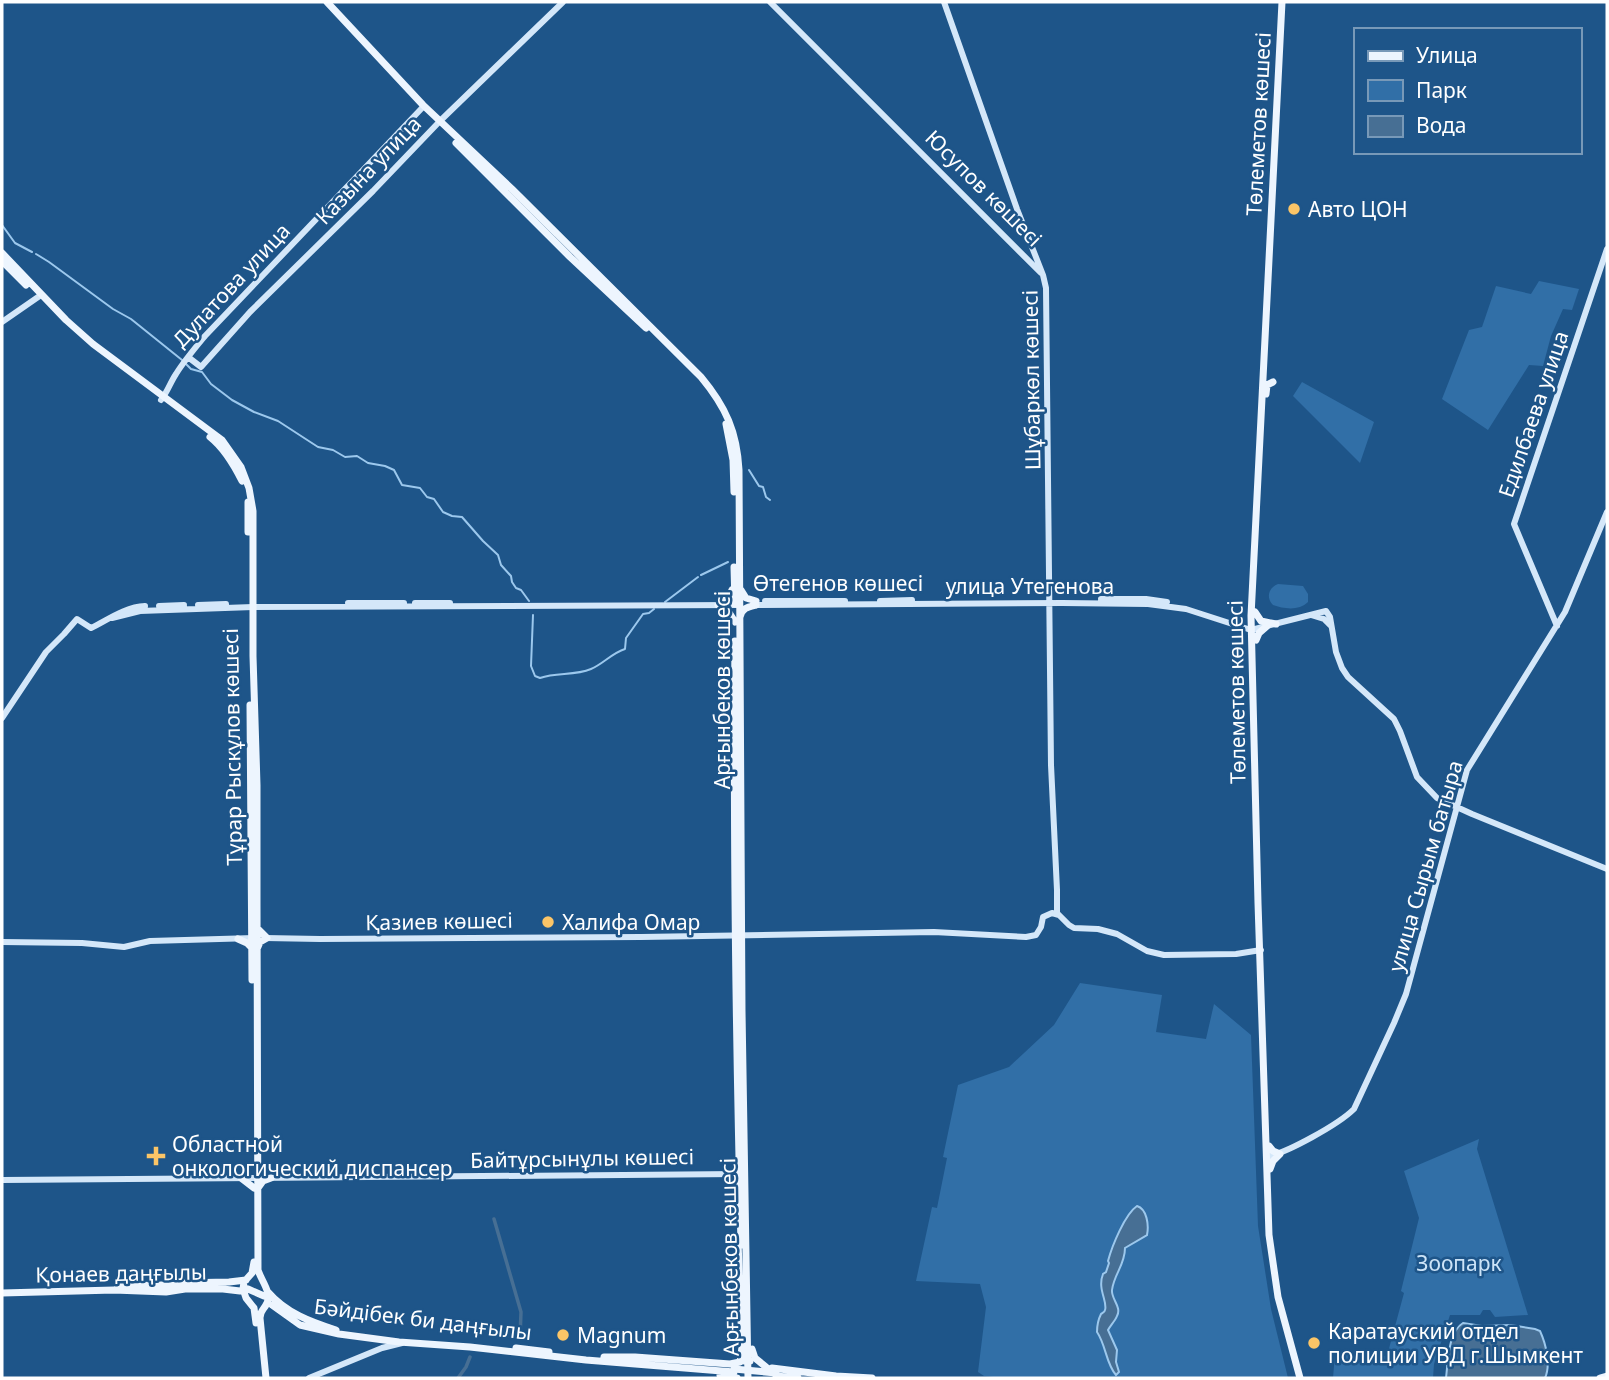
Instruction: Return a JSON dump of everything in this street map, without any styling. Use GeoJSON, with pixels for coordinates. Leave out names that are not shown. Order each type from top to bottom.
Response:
{"type":"FeatureCollection","features":[{"type":"Feature","properties":{"kind":"main road"},"geometry":{"type":"LineString","coordinates":[[325,2],[346,29],[422,108],[439,122]]}},
{"type":"Feature","properties":{"kind":"main road"},"geometry":{"type":"LineString","coordinates":[[325,2],[439,122]]}},
{"type":"Feature","properties":{"kind":"main road","name":"Төлеметов көшесі"},"geometry":{"type":"LineString","coordinates":[[1283,2],[1253,614],[1249,627],[1254,640],[1269,1235],[1274,1279],[1301,1378]]}},
{"type":"Feature","properties":{"kind":"main road","name":"Арғынбеков көшесі"},"geometry":{"type":"LineString","coordinates":[[439,122],[512,189],[567,249],[703,381],[730,436],[737,518],[733,791],[739,934],[746,1378]]}},
{"type":"Feature","properties":{"kind":"main road","name":"Төлеметов көшесі"},"geometry":{"type":"LineString","coordinates":[[1253,614],[1273,186]]}},
{"type":"Feature","properties":{"kind":"main road","name":"Тұрар Рыскұлов көшесі"},"geometry":{"type":"LineString","coordinates":[[2,253],[40,297]]}},
{"type":"Feature","properties":{"kind":"main road","name":"Тұрар Рыскұлов көшесі"},"geometry":{"type":"LineString","coordinates":[[2,261],[76,333],[227,451],[245,489],[251,543],[251,606]]}},
{"type":"Feature","properties":{"kind":"main road"},"geometry":{"type":"LineString","coordinates":[[1264,401],[1267,385],[1272,381],[1266,370]]}},
{"type":"Feature","properties":{"kind":"main road","name":"Тұрар Рыскұлов көшесі"},"geometry":{"type":"LineString","coordinates":[[251,543],[254,926],[247,939],[254,949],[256,1188]]}},
{"type":"Feature","properties":{"kind":"main road"},"geometry":{"type":"LineString","coordinates":[[736,585],[744,596],[756,603],[743,611],[737,621],[721,603],[729,597],[736,585]]}},
{"type":"Feature","properties":{"kind":"main road"},"geometry":{"type":"LineString","coordinates":[[253,593],[263,604]]}},
{"type":"Feature","properties":{"kind":"main road"},"geometry":{"type":"LineString","coordinates":[[1253,614],[1272,625],[1254,640],[1249,634],[1248,620],[1253,614]]}},
{"type":"Feature","properties":{"kind":"main road"},"geometry":{"type":"LineString","coordinates":[[247,939],[247,943],[254,949],[267,938],[254,926]]}},
{"type":"Feature","properties":{"kind":"main road","name":"Арғынбеков көшесі"},"geometry":{"type":"LineString","coordinates":[[739,934],[739,1174],[743,1227]]}},
{"type":"Feature","properties":{"kind":"main road","name":"Төлеметов көшесі"},"geometry":{"type":"LineString","coordinates":[[1262,990],[1274,1258],[1301,1378]]}},
{"type":"Feature","properties":{"kind":"main road"},"geometry":{"type":"LineString","coordinates":[[1269,1146],[1280,1154],[1270,1169]]}},
{"type":"Feature","properties":{"kind":"main road"},"geometry":{"type":"LineString","coordinates":[[241,1178],[256,1188]]}},
{"type":"Feature","properties":{"kind":"main road"},"geometry":{"type":"LineString","coordinates":[[264,1378],[256,1315],[243,1284],[252,1273],[254,1265],[256,1188],[271,1178]]}},
{"type":"Feature","properties":{"kind":"main road"},"geometry":{"type":"LineString","coordinates":[[256,1188],[258,1270],[267,1300],[260,1311],[264,1378]]}},
{"type":"Feature","properties":{"kind":"main road"},"geometry":{"type":"LineString","coordinates":[[736,1374],[745,1361],[742,1347],[738,1241],[743,1227]]}},
{"type":"Feature","properties":{"kind":"main road"},"geometry":{"type":"LineString","coordinates":[[743,1227],[748,1239],[752,1352],[755,1358],[773,1372],[827,1378]]}},
{"type":"Feature","properties":{"kind":"main road"},"geometry":{"type":"LineString","coordinates":[[164,1288],[177,1283],[229,1282],[253,1278],[262,1282]]}},
{"type":"Feature","properties":{"kind":"main road","name":"Қонаев даңғылы"},"geometry":{"type":"LineString","coordinates":[[2,1291],[164,1288],[223,1289],[246,1293]]}},
{"type":"Feature","properties":{"kind":"main road"},"geometry":{"type":"LineString","coordinates":[[16,1291],[16,1301]]}},
{"type":"Feature","properties":{"kind":"main road"},"geometry":{"type":"LineString","coordinates":[[246,1293],[257,1307],[274,1298],[295,1315],[338,1332]]}},
{"type":"Feature","properties":{"kind":"main road"},"geometry":{"type":"LineString","coordinates":[[246,1293],[267,1300]]}},
{"type":"Feature","properties":{"kind":"main road","name":"Бәйдібек би даңғылы"},"geometry":{"type":"LineString","coordinates":[[267,1300],[300,1325],[317,1330],[603,1359]]}},
{"type":"Feature","properties":{"kind":"main road","name":"Бәйдібек би даңғылы"},"geometry":{"type":"LineString","coordinates":[[338,1332],[383,1343],[403,1342],[530,1355],[603,1359]]}},
{"type":"Feature","properties":{"kind":"main road"},"geometry":{"type":"LineString","coordinates":[[603,1359],[635,1357],[730,1364],[745,1361],[798,1378]]}},
{"type":"Feature","properties":{"kind":"main road"},"geometry":{"type":"LineString","coordinates":[[603,1359],[736,1374],[773,1372],[872,1378]]}},
{"type":"Feature","properties":{"kind":"main road"},"geometry":{"type":"LineString","coordinates":[[1600,1378],[1607,1376]]}},
{"type":"Feature","properties":{"kind":"street","name":"Казына улица"},"geometry":{"type":"LineString","coordinates":[[188,358],[201,367],[250,312],[563,2]]}},
{"type":"Feature","properties":{"kind":"street","name":"Юсупов көшесі"},"geometry":{"type":"LineString","coordinates":[[772,2],[1044,276]]}},
{"type":"Feature","properties":{"kind":"street","name":"Юсупов көшесі"},"geometry":{"type":"LineString","coordinates":[[772,2],[1044,276]]}},
{"type":"Feature","properties":{"kind":"street","name":"Шұбаркөл көшесі"},"geometry":{"type":"LineString","coordinates":[[945,2],[1044,276]]}},
{"type":"Feature","properties":{"kind":"street","name":"Шұбаркөл көшесі"},"geometry":{"type":"LineString","coordinates":[[945,2],[1049,296],[1051,765],[1059,916]]}},
{"type":"Feature","properties":{"kind":"street","name":"Дулатова улица"},"geometry":{"type":"LineString","coordinates":[[162,398],[173,377],[205,336],[422,108]]}},
{"type":"Feature","properties":{"kind":"street"},"geometry":{"type":"LineString","coordinates":[[1025,254],[1032,251],[1031,245]]}},
{"type":"Feature","properties":{"kind":"street","name":"Едилбаева улица"},"geometry":{"type":"LineString","coordinates":[[1557,626],[1514,524],[1607,249]]}},
{"type":"Feature","properties":{"kind":"street"},"geometry":{"type":"LineString","coordinates":[[2,322],[40,297]]}},
{"type":"Feature","properties":{"kind":"street","name":"улица Сырым батыра"},"geometry":{"type":"LineString","coordinates":[[1268,1157],[1280,1154],[1354,1109],[1406,994],[1467,770],[1565,612],[1607,512]]}},
{"type":"Feature","properties":{"kind":"street","name":"Өтегенов көшесі"},"geometry":{"type":"LineString","coordinates":[[756,603],[896,599],[938,602],[1013,598],[1050,602],[1075,598],[1160,600],[1192,606],[1249,627]]}},
{"type":"Feature","properties":{"kind":"street","name":"улица Утегенова"},"geometry":{"type":"LineString","coordinates":[[737,603],[1032,601]]}},
{"type":"Feature","properties":{"kind":"street","name":"улица Утегенова"},"geometry":{"type":"LineString","coordinates":[[1050,602],[1164,605],[1249,627]]}},
{"type":"Feature","properties":{"kind":"street","name":"Өтегенов көшесі"},"geometry":{"type":"LineString","coordinates":[[251,606],[668,606],[721,603]]}},
{"type":"Feature","properties":{"kind":"street","name":"Өтегенов көшесі"},"geometry":{"type":"LineString","coordinates":[[251,606],[737,603]]}},
{"type":"Feature","properties":{"kind":"street"},"geometry":{"type":"LineString","coordinates":[[2,719],[46,652],[77,619],[91,628],[132,607],[251,606]]}},
{"type":"Feature","properties":{"kind":"street"},"geometry":{"type":"LineString","coordinates":[[1249,627],[1272,625],[1326,611],[1330,617],[1336,652],[1342,668],[1348,677],[1394,719],[1417,777],[1437,798],[1607,869]]}},
{"type":"Feature","properties":{"kind":"street"},"geometry":{"type":"LineString","coordinates":[[1311,615],[1324,619],[1332,627]]}},
{"type":"Feature","properties":{"kind":"street"},"geometry":{"type":"LineString","coordinates":[[1446,802],[1461,794],[1463,804],[1473,814]]}},
{"type":"Feature","properties":{"kind":"street"},"geometry":{"type":"LineString","coordinates":[[1446,802],[1453,821],[1473,814]]}},
{"type":"Feature","properties":{"kind":"street","name":"Қазиев көшесі"},"geometry":{"type":"LineString","coordinates":[[2,942],[82,943],[124,947],[150,941],[267,938],[641,937],[945,932],[1026,937],[1035,935],[1047,914],[1059,916]]}},
{"type":"Feature","properties":{"kind":"street"},"geometry":{"type":"LineString","coordinates":[[1059,916],[1074,928],[1098,929],[1118,934],[1147,950],[1164,955],[1236,954],[1261,950]]}},
{"type":"Feature","properties":{"kind":"street","name":"Байтұрсынұлы көшесі"},"geometry":{"type":"LineString","coordinates":[[2,1180],[739,1174]]}},
{"type":"Feature","properties":{"kind":"street"},"geometry":{"type":"LineString","coordinates":[[309,1378],[383,1343]]}},
{"type":"Feature","properties":{"kind":"green space"},"geometry":{"type":"Polygon","coordinates":[[[1539,281],[1579,289],[1572,310],[1563,309],[1551,336],[1543,366],[1529,365],[1488,430],[1442,399],[1469,330],[1482,327],[1496,286],[1531,294],[1539,281]]]}},
{"type":"Feature","properties":{"kind":"green space"},"geometry":{"type":"Polygon","coordinates":[[[1302,382],[1374,422],[1360,463],[1293,396],[1302,382]]]}},
{"type":"Feature","properties":{"kind":"green space"},"geometry":{"type":"Polygon","coordinates":[[[1278,584],[1303,586],[1308,594],[1308,602],[1291,608],[1273,605],[1269,593],[1278,584]]]}},
{"type":"Feature","properties":{"kind":"green space"},"geometry":{"type":"Polygon","coordinates":[[[1080,983],[1162,995],[1156,1032],[1206,1039],[1214,1004],[1251,1035],[1258,1226],[1271,1309],[1288,1378],[984,1376],[978,1372],[986,1307],[980,1284],[916,1281],[932,1207],[937,1208],[947,1158],[943,1157],[958,1085],[1009,1067],[1054,1025],[1080,983]]]}},
{"type":"Feature","properties":{"kind":"green space","name":"Зоопарк"},"geometry":{"type":"Polygon","coordinates":[[[1479,1139],[1477,1149],[1528,1315],[1495,1317],[1490,1310],[1483,1310],[1480,1315],[1450,1315],[1434,1364],[1433,1378],[1333,1378],[1335,1354],[1387,1356],[1404,1293],[1401,1291],[1419,1218],[1404,1171],[1479,1139]]]}},
{"type":"Feature","properties":{"kind":"water"},"geometry":{"type":"Polygon","coordinates":[[[1137,1206],[1147,1218],[1147,1235],[1125,1248],[1112,1290],[1118,1313],[1108,1330],[1117,1350],[1119,1372],[1116,1375],[1097,1332],[1099,1319],[1106,1307],[1101,1280],[1120,1231],[1137,1206]]]}},
{"type":"Feature","properties":{"kind":"water"},"geometry":{"type":"Polygon","coordinates":[[[1463,1323],[1482,1326],[1511,1325],[1540,1331],[1547,1354],[1545,1378],[1446,1378],[1454,1333],[1463,1323]]]}},
{"type":"Feature","properties":{"kind":"waterway"},"geometry":{"type":"LineString","coordinates":[[2,225],[15,243],[32,252]]}},
{"type":"Feature","properties":{"kind":"waterway"},"geometry":{"type":"LineString","coordinates":[[36,254],[131,319],[182,360]]}},
{"type":"Feature","properties":{"kind":"waterway"},"geometry":{"type":"LineString","coordinates":[[186,364],[191,369],[202,372],[211,384],[232,400],[278,421],[318,447],[333,450],[345,457],[357,456],[368,463],[394,470],[402,485],[420,488],[427,497],[434,499],[443,512],[462,517],[498,555],[501,565],[511,576],[516,588],[521,590],[529,601]]}},
{"type":"Feature","properties":{"kind":"waterway"},"geometry":{"type":"LineString","coordinates":[[749,470],[770,500]]}},
{"type":"Feature","properties":{"kind":"waterway"},"geometry":{"type":"LineString","coordinates":[[701,575],[728,562]]}},
{"type":"Feature","properties":{"kind":"waterway"},"geometry":{"type":"LineString","coordinates":[[665,602],[698,577]]}},
{"type":"Feature","properties":{"kind":"waterway"},"geometry":{"type":"LineString","coordinates":[[533,615],[531,666],[535,676],[540,678],[591,669],[625,649],[626,638],[643,614],[654,609]]}},
{"type":"Feature","properties":{"kind":"waterway"},"geometry":{"type":"LineString","coordinates":[[494,1219],[521,1312],[520,1338],[510,1336]]}},
{"type":"Feature","properties":{"kind":"waterway"},"geometry":{"type":"LineString","coordinates":[[458,1378],[470,1357]]}},
{"type":"Feature","properties":{"kind":"place","name":"Авто ЦОН"},"geometry":{"type":"Point","coordinates":[1294,209]}},
{"type":"Feature","properties":{"kind":"place","name":"Халифа Омар"},"geometry":{"type":"Point","coordinates":[548,922]}},
{"type":"Feature","properties":{"kind":"place","name":"Областной онкологический диспансер"},"geometry":{"type":"Point","coordinates":[156,1156]}},
{"type":"Feature","properties":{"kind":"place","name":"Magnum"},"geometry":{"type":"Point","coordinates":[563,1335]}},
{"type":"Feature","properties":{"kind":"place","name":"Каратауский отдел полиции УВД г.Шымкент"},"geometry":{"type":"Point","coordinates":[1314,1343]}}]}
